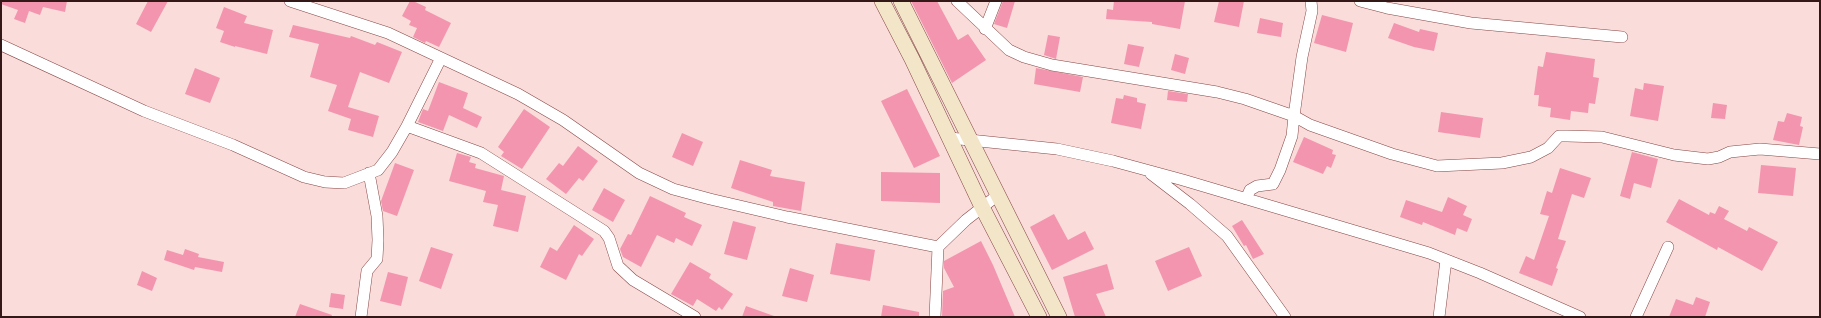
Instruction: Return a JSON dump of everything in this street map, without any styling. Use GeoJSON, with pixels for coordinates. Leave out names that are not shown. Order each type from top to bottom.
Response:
{"type":"FeatureCollection","features":[{"type":"Feature","properties":{"kind":"main road"},"geometry":{"type":"LineString","coordinates":[[882,1],[950,138],[982,207],[1039,317]]}},
{"type":"Feature","properties":{"kind":"main road"},"geometry":{"type":"LineString","coordinates":[[901,1],[1058,317]]}},
{"type":"Feature","properties":{"kind":"street"},"geometry":{"type":"LineString","coordinates":[[290,1],[388,33],[518,94],[563,120],[638,173],[673,189],[787,217],[938,247]]}},
{"type":"Feature","properties":{"kind":"street"},"geometry":{"type":"LineString","coordinates":[[957,1],[1009,50],[1024,58],[1052,65],[1217,92],[1246,99],[1294,116],[1310,125],[1392,154],[1437,166],[1463,166],[1517,160],[1540,153],[1548,148],[1559,136],[1602,138],[1674,155],[1708,159],[1719,157],[1730,152],[1760,149],[1820,154]]}},
{"type":"Feature","properties":{"kind":"street"},"geometry":{"type":"LineString","coordinates":[[985,29],[996,1]]}},
{"type":"Feature","properties":{"kind":"street"},"geometry":{"type":"LineString","coordinates":[[1246,199],[1250,190],[1257,186],[1273,184],[1280,170],[1292,136],[1302,58],[1312,11],[1311,1]]}},
{"type":"Feature","properties":{"kind":"street"},"geometry":{"type":"LineString","coordinates":[[1360,1],[1387,8],[1471,22],[1622,37]]}},
{"type":"Feature","properties":{"kind":"street"},"geometry":{"type":"LineString","coordinates":[[1,45],[144,111],[233,145],[304,177],[325,182],[344,183],[378,170],[392,152],[407,126],[441,58]]}},
{"type":"Feature","properties":{"kind":"street"},"geometry":{"type":"LineString","coordinates":[[407,126],[481,153],[604,231],[610,238],[618,266],[633,280],[695,317]]}},
{"type":"Feature","properties":{"kind":"street"},"geometry":{"type":"LineString","coordinates":[[950,138],[1057,149],[1146,170],[1446,260],[1480,273],[1580,317]]}},
{"type":"Feature","properties":{"kind":"street"},"geometry":{"type":"LineString","coordinates":[[1146,170],[1190,204],[1227,236],[1285,317]]}},
{"type":"Feature","properties":{"kind":"street"},"geometry":{"type":"LineString","coordinates":[[361,317],[368,271],[377,259],[377,216],[369,174]]}},
{"type":"Feature","properties":{"kind":"street"},"geometry":{"type":"LineString","coordinates":[[935,317],[938,247],[982,207],[998,195]]}},
{"type":"Feature","properties":{"kind":"street"},"geometry":{"type":"LineString","coordinates":[[1636,317],[1668,247]]}},
{"type":"Feature","properties":{"kind":"street"},"geometry":{"type":"LineString","coordinates":[[1439,317],[1446,260]]}},
{"type":"Feature","properties":{"kind":"building"},"geometry":{"type":"Polygon","coordinates":[[[1,1],[67,1],[65,12],[43,7],[40,15],[29,11],[25,23],[14,19],[18,10],[1,4],[1,1]]]}},
{"type":"Feature","properties":{"kind":"building"},"geometry":{"type":"Polygon","coordinates":[[[148,1],[168,1],[151,32],[136,24],[148,1]]]}},
{"type":"Feature","properties":{"kind":"building"},"geometry":{"type":"Polygon","coordinates":[[[410,1],[426,7],[425,10],[451,23],[439,47],[426,41],[425,43],[413,37],[417,28],[409,25],[411,21],[402,16],[410,1]]]}},
{"type":"Feature","properties":{"kind":"building"},"geometry":{"type":"Polygon","coordinates":[[[911,1],[937,1],[958,40],[968,34],[986,60],[952,83],[911,1]]]}},
{"type":"Feature","properties":{"kind":"building"},"geometry":{"type":"Polygon","coordinates":[[[1003,1],[1015,1],[1007,28],[994,24],[1003,1]]]}},
{"type":"Feature","properties":{"kind":"building"},"geometry":{"type":"Polygon","coordinates":[[[1114,1],[1185,1],[1180,29],[1152,24],[1152,22],[1106,19],[1107,9],[1113,10],[1114,1]]]}},
{"type":"Feature","properties":{"kind":"building"},"geometry":{"type":"Polygon","coordinates":[[[1219,1],[1244,1],[1239,27],[1214,22],[1219,1]]]}},
{"type":"Feature","properties":{"kind":"building"},"geometry":{"type":"Polygon","coordinates":[[[224,7],[247,16],[244,23],[273,30],[267,54],[220,42],[224,31],[216,28],[224,7]]]}},
{"type":"Feature","properties":{"kind":"building"},"geometry":{"type":"Polygon","coordinates":[[[1322,15],[1353,23],[1346,52],[1314,43],[1322,15]]]}},
{"type":"Feature","properties":{"kind":"building"},"geometry":{"type":"Polygon","coordinates":[[[1260,18],[1283,23],[1281,37],[1257,33],[1260,18]]]}},
{"type":"Feature","properties":{"kind":"building"},"geometry":{"type":"Polygon","coordinates":[[[1394,23],[1419,32],[1420,29],[1438,33],[1434,51],[1414,47],[1388,38],[1394,23]]]}},
{"type":"Feature","properties":{"kind":"building"},"geometry":{"type":"Polygon","coordinates":[[[293,25],[350,38],[351,36],[375,45],[377,42],[402,52],[389,83],[360,72],[348,107],[379,116],[373,137],[348,130],[351,119],[328,111],[337,85],[310,77],[319,44],[289,37],[293,25]]]}},
{"type":"Feature","properties":{"kind":"building"},"geometry":{"type":"Polygon","coordinates":[[[1048,35],[1060,37],[1056,59],[1044,55],[1048,35]]]}},
{"type":"Feature","properties":{"kind":"building"},"geometry":{"type":"Polygon","coordinates":[[[1128,44],[1144,47],[1139,67],[1124,64],[1128,44]]]}},
{"type":"Feature","properties":{"kind":"building"},"geometry":{"type":"Polygon","coordinates":[[[1546,52],[1595,59],[1593,77],[1599,78],[1595,104],[1589,103],[1588,113],[1571,111],[1570,120],[1550,117],[1551,108],[1538,106],[1539,95],[1534,95],[1538,66],[1543,67],[1546,52]]]}},
{"type":"Feature","properties":{"kind":"building"},"geometry":{"type":"Polygon","coordinates":[[[1175,54],[1189,58],[1185,74],[1171,70],[1175,54]]]}},
{"type":"Feature","properties":{"kind":"building"},"geometry":{"type":"Polygon","coordinates":[[[195,68],[220,78],[210,103],[185,94],[195,68]]]}},
{"type":"Feature","properties":{"kind":"building"},"geometry":{"type":"Polygon","coordinates":[[[1036,68],[1083,77],[1080,92],[1034,84],[1036,68]]]}},
{"type":"Feature","properties":{"kind":"building"},"geometry":{"type":"Polygon","coordinates":[[[439,82],[468,93],[463,108],[482,117],[477,128],[449,115],[443,131],[418,122],[423,109],[428,111],[439,82]]]}},
{"type":"Feature","properties":{"kind":"building"},"geometry":{"type":"Polygon","coordinates":[[[1644,83],[1664,86],[1658,121],[1630,116],[1635,88],[1643,90],[1644,83]]]}},
{"type":"Feature","properties":{"kind":"building"},"geometry":{"type":"Polygon","coordinates":[[[907,89],[940,156],[914,168],[881,101],[907,89]]]}},
{"type":"Feature","properties":{"kind":"building"},"geometry":{"type":"Polygon","coordinates":[[[1168,91],[1188,94],[1187,102],[1167,100],[1168,91]]]}},
{"type":"Feature","properties":{"kind":"building"},"geometry":{"type":"Polygon","coordinates":[[[1124,95],[1137,98],[1137,102],[1146,104],[1141,129],[1111,123],[1116,98],[1123,99],[1124,95]]]}},
{"type":"Feature","properties":{"kind":"building"},"geometry":{"type":"Polygon","coordinates":[[[1713,103],[1727,105],[1725,119],[1711,118],[1713,103]]]}},
{"type":"Feature","properties":{"kind":"building"},"geometry":{"type":"Polygon","coordinates":[[[524,109],[550,127],[522,169],[501,156],[504,152],[498,147],[524,109]]]}},
{"type":"Feature","properties":{"kind":"building"},"geometry":{"type":"Polygon","coordinates":[[[1441,112],[1483,118],[1480,138],[1438,132],[1441,112]]]}},
{"type":"Feature","properties":{"kind":"building"},"geometry":{"type":"Polygon","coordinates":[[[1787,113],[1802,117],[1800,126],[1803,127],[1799,145],[1773,140],[1778,121],[1784,122],[1787,113]]]}},
{"type":"Feature","properties":{"kind":"building"},"geometry":{"type":"Polygon","coordinates":[[[682,133],[703,142],[693,166],[672,157],[682,133]]]}},
{"type":"Feature","properties":{"kind":"building"},"geometry":{"type":"Polygon","coordinates":[[[1304,137],[1333,150],[1332,154],[1336,155],[1331,168],[1327,166],[1323,174],[1293,162],[1304,137]]]}},
{"type":"Feature","properties":{"kind":"building"},"geometry":{"type":"Polygon","coordinates":[[[578,146],[598,161],[583,181],[579,178],[566,194],[546,179],[559,163],[563,166],[578,146]]]}},
{"type":"Feature","properties":{"kind":"building"},"geometry":{"type":"Polygon","coordinates":[[[1632,152],[1658,159],[1651,188],[1634,183],[1630,199],[1620,196],[1632,152]]]}},
{"type":"Feature","properties":{"kind":"building"},"geometry":{"type":"Polygon","coordinates":[[[457,153],[471,157],[469,162],[476,164],[475,168],[504,176],[501,190],[526,196],[518,232],[493,226],[498,205],[483,202],[486,191],[449,181],[457,153]]]}},
{"type":"Feature","properties":{"kind":"building"},"geometry":{"type":"Polygon","coordinates":[[[740,160],[772,170],[770,176],[805,182],[801,211],[773,206],[773,202],[731,188],[740,160]]]}},
{"type":"Feature","properties":{"kind":"building"},"geometry":{"type":"Polygon","coordinates":[[[395,163],[414,170],[397,216],[383,211],[381,201],[395,163]]]}},
{"type":"Feature","properties":{"kind":"building"},"geometry":{"type":"Polygon","coordinates":[[[1761,165],[1796,168],[1793,196],[1758,193],[1761,165]]]}},
{"type":"Feature","properties":{"kind":"building"},"geometry":{"type":"Polygon","coordinates":[[[1560,168],[1591,178],[1584,198],[1572,194],[1558,239],[1566,241],[1556,268],[1558,269],[1552,286],[1519,273],[1526,256],[1534,260],[1549,216],[1540,214],[1547,191],[1552,193],[1560,168]]]}},
{"type":"Feature","properties":{"kind":"building"},"geometry":{"type":"Polygon","coordinates":[[[881,172],[940,173],[940,203],[881,201],[881,172]]]}},
{"type":"Feature","properties":{"kind":"building"},"geometry":{"type":"Polygon","coordinates":[[[604,188],[625,200],[613,222],[592,210],[604,188]]]}},
{"type":"Feature","properties":{"kind":"building"},"geometry":{"type":"Polygon","coordinates":[[[650,196],[686,213],[684,217],[702,225],[692,246],[676,238],[674,243],[657,235],[641,267],[623,257],[620,249],[628,234],[631,235],[650,196]]]}},
{"type":"Feature","properties":{"kind":"building"},"geometry":{"type":"Polygon","coordinates":[[[1448,197],[1467,206],[1463,215],[1472,219],[1467,232],[1457,228],[1455,235],[1423,222],[1422,225],[1400,217],[1406,200],[1442,212],[1448,197]]]}},
{"type":"Feature","properties":{"kind":"building"},"geometry":{"type":"Polygon","coordinates":[[[1679,199],[1709,215],[1710,212],[1715,214],[1719,206],[1729,211],[1724,219],[1747,231],[1749,227],[1778,242],[1762,271],[1718,247],[1717,250],[1666,222],[1679,199]]]}},
{"type":"Feature","properties":{"kind":"building"},"geometry":{"type":"Polygon","coordinates":[[[1054,214],[1068,240],[1085,231],[1094,249],[1052,270],[1030,227],[1054,214]]]}},
{"type":"Feature","properties":{"kind":"building"},"geometry":{"type":"Polygon","coordinates":[[[1242,220],[1264,254],[1253,259],[1246,245],[1244,246],[1232,226],[1242,220]]]}},
{"type":"Feature","properties":{"kind":"building"},"geometry":{"type":"Polygon","coordinates":[[[733,221],[756,227],[747,260],[724,254],[733,221]]]}},
{"type":"Feature","properties":{"kind":"building"},"geometry":{"type":"Polygon","coordinates":[[[574,225],[594,239],[582,256],[579,254],[566,280],[540,267],[550,247],[557,251],[574,225]]]}},
{"type":"Feature","properties":{"kind":"building"},"geometry":{"type":"Polygon","coordinates":[[[981,241],[1015,317],[942,317],[943,291],[954,287],[944,268],[944,261],[981,241]]]}},
{"type":"Feature","properties":{"kind":"building"},"geometry":{"type":"Polygon","coordinates":[[[836,243],[875,250],[870,281],[830,274],[836,243]]]}},
{"type":"Feature","properties":{"kind":"building"},"geometry":{"type":"Polygon","coordinates":[[[431,247],[453,254],[441,289],[419,281],[431,247]]]}},
{"type":"Feature","properties":{"kind":"building"},"geometry":{"type":"Polygon","coordinates":[[[1189,247],[1202,276],[1168,291],[1155,261],[1189,247]]]}},
{"type":"Feature","properties":{"kind":"building"},"geometry":{"type":"Polygon","coordinates":[[[185,249],[199,254],[198,257],[224,262],[222,272],[195,267],[194,270],[164,260],[167,250],[183,255],[185,249]]]}},
{"type":"Feature","properties":{"kind":"building"},"geometry":{"type":"Polygon","coordinates":[[[690,262],[711,274],[709,278],[733,294],[722,310],[719,307],[716,311],[697,299],[693,306],[671,294],[690,262]]]}},
{"type":"Feature","properties":{"kind":"building"},"geometry":{"type":"Polygon","coordinates":[[[1107,264],[1114,289],[1096,294],[1106,317],[1075,317],[1063,277],[1107,264]]]}},
{"type":"Feature","properties":{"kind":"building"},"geometry":{"type":"Polygon","coordinates":[[[790,268],[814,275],[807,302],[782,296],[790,268]]]}},
{"type":"Feature","properties":{"kind":"building"},"geometry":{"type":"Polygon","coordinates":[[[142,271],[157,278],[152,291],[137,285],[142,271]]]}},
{"type":"Feature","properties":{"kind":"building"},"geometry":{"type":"Polygon","coordinates":[[[388,272],[408,277],[401,306],[380,301],[388,272]]]}},
{"type":"Feature","properties":{"kind":"building"},"geometry":{"type":"Polygon","coordinates":[[[331,293],[345,295],[343,309],[329,307],[331,293]]]}},
{"type":"Feature","properties":{"kind":"building"},"geometry":{"type":"Polygon","coordinates":[[[1696,297],[1710,302],[1705,317],[1669,317],[1676,299],[1693,305],[1696,297]]]}},
{"type":"Feature","properties":{"kind":"building"},"geometry":{"type":"Polygon","coordinates":[[[300,304],[332,315],[331,317],[295,317],[300,304]]]}},
{"type":"Feature","properties":{"kind":"building"},"geometry":{"type":"Polygon","coordinates":[[[883,305],[919,312],[919,317],[881,317],[883,305]]]}},
{"type":"Feature","properties":{"kind":"building"},"geometry":{"type":"Polygon","coordinates":[[[746,306],[774,316],[774,317],[742,317],[746,306]]]}}]}
